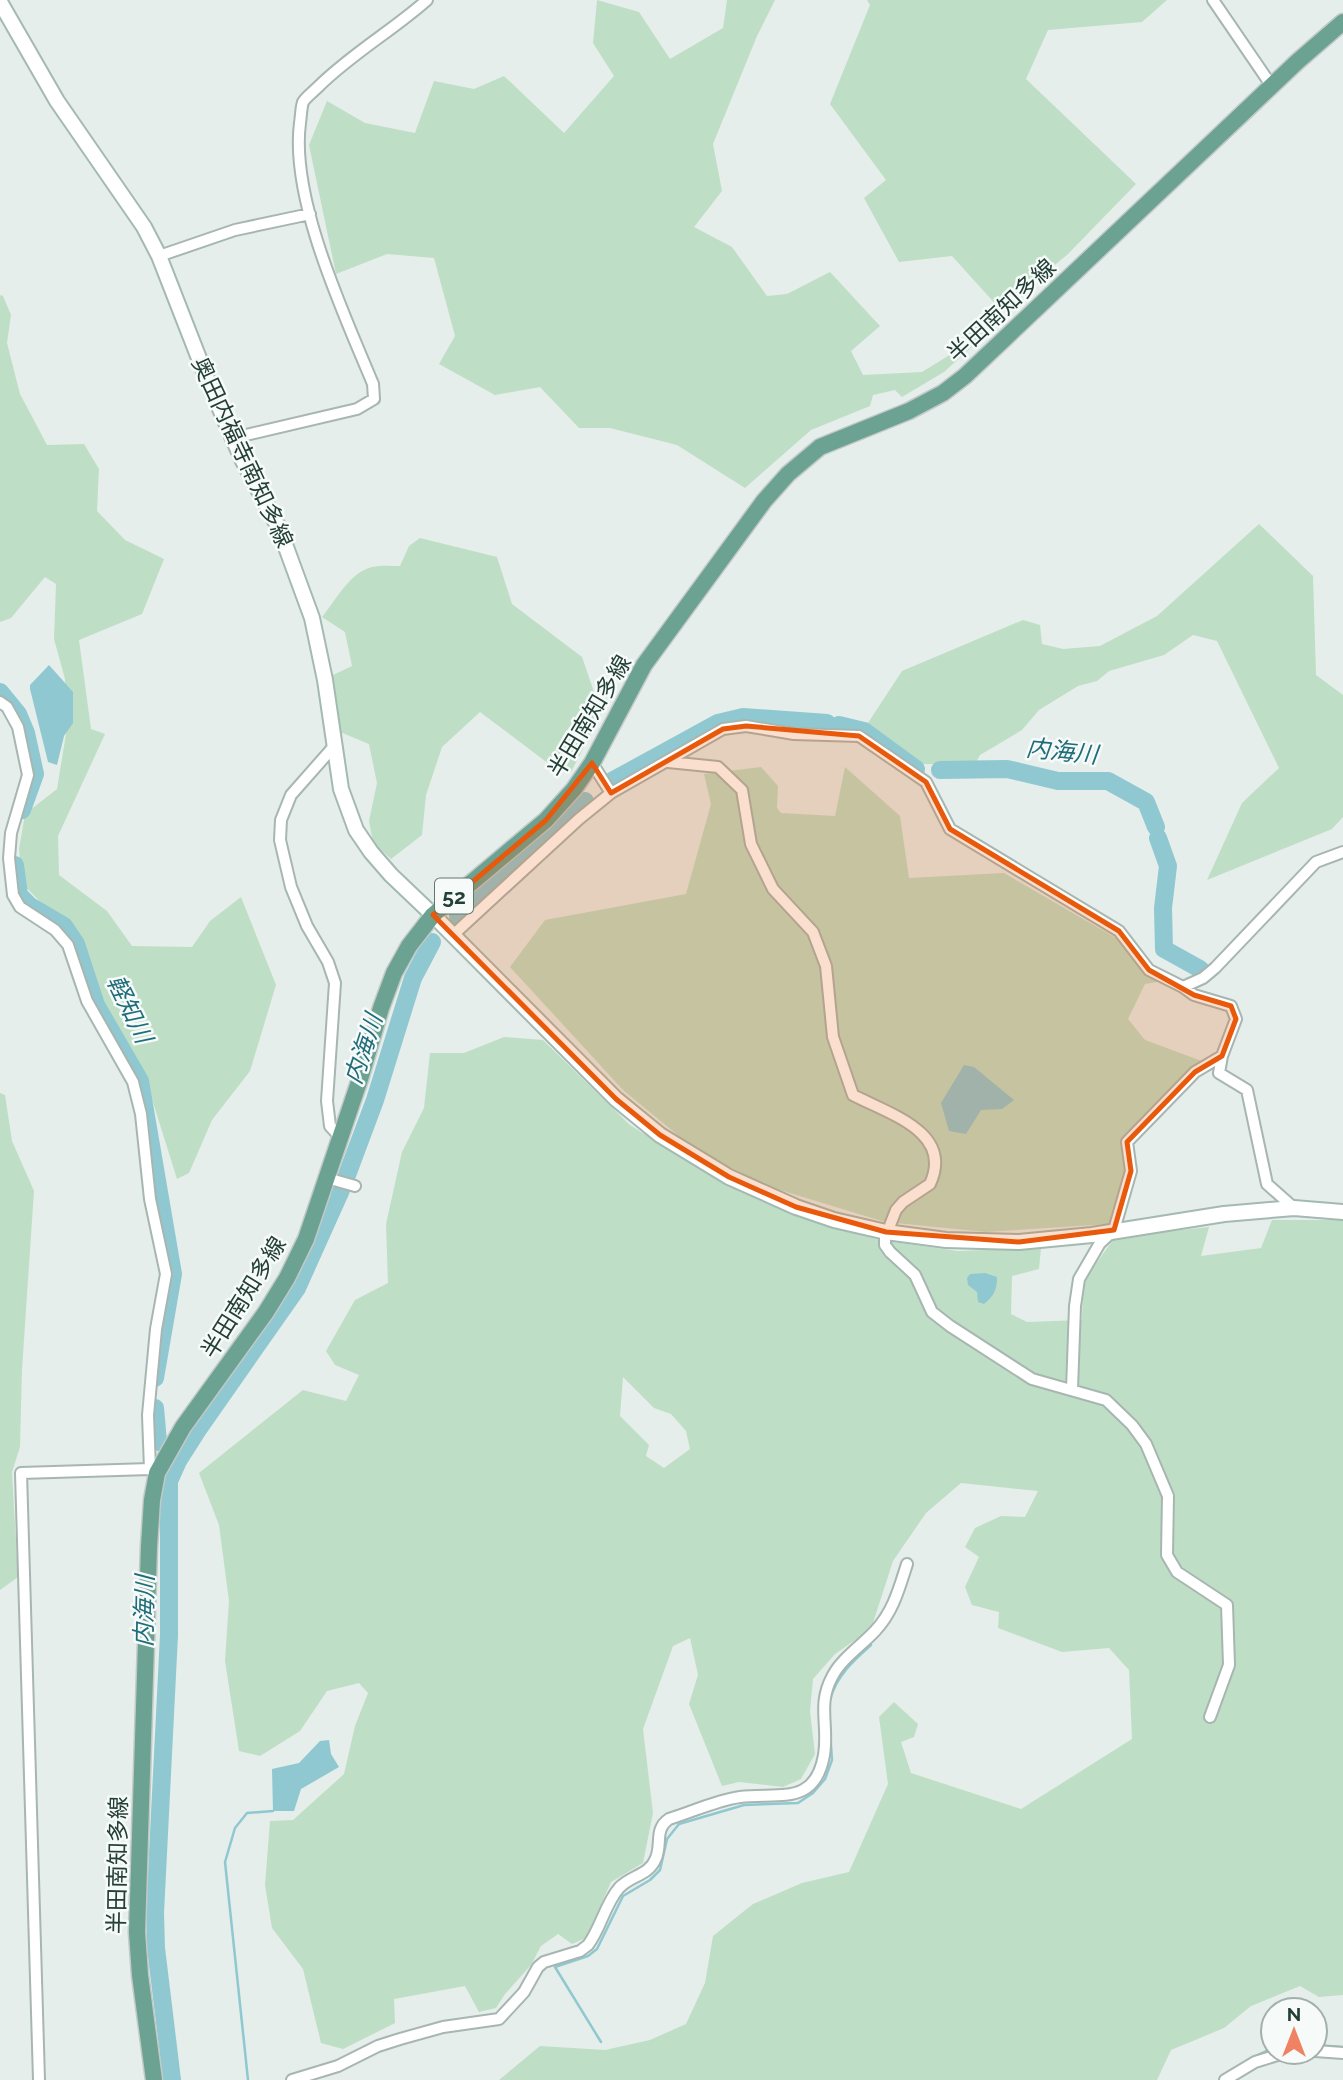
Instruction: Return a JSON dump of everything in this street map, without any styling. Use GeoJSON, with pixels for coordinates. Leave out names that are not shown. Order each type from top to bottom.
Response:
{"type":"FeatureCollection","features":[{"type":"Feature","properties":{"kind":"main road","name":"奥田内福寺南知多線"},"geometry":{"type":"LineString","coordinates":[[0,2],[57,101],[144,227],[159,257],[233,438],[279,528],[312,618],[336,744],[341,789],[356,830],[391,875],[615,1099],[660,1135],[729,1177],[768,1196],[834,1220],[886,1232],[987,1243],[1055,1238],[1224,1214],[1294,1209],[1343,1212]]}},
{"type":"Feature","properties":{"kind":"main road","name":"半田南知多線"},"geometry":{"type":"LineString","coordinates":[[154,2080],[137,1933],[150,1518],[154,1471],[287,1278],[306,1239],[394,974],[410,946],[433,915],[546,820],[574,789],[592,763],[644,665],[764,501],[788,474],[820,447],[909,411],[943,393],[965,376],[1322,37],[1343,22]]}},
{"type":"Feature","properties":{"kind":"street"},"geometry":{"type":"LineString","coordinates":[[233,438],[357,409],[374,400],[373,384],[331,284],[310,214],[299,160],[298,138],[304,102],[338,67],[406,19],[427,0]]}},
{"type":"Feature","properties":{"kind":"street"},"geometry":{"type":"LineString","coordinates":[[1213,0],[1271,85]]}},
{"type":"Feature","properties":{"kind":"street"},"geometry":{"type":"LineString","coordinates":[[159,257],[235,230],[310,214]]}},
{"type":"Feature","properties":{"kind":"street"},"geometry":{"type":"LineString","coordinates":[[0,702],[7,708],[18,727],[28,775],[11,834],[9,858],[13,895],[20,907],[55,930],[68,945],[87,1001],[133,1082],[141,1114],[150,1199],[166,1274],[156,1329],[148,1415],[154,1471],[21,1473],[39,2080]]}},
{"type":"Feature","properties":{"kind":"street"},"geometry":{"type":"LineString","coordinates":[[453,935],[611,793],[723,729],[746,726],[794,734],[859,736],[926,782],[950,829],[1119,931],[1149,970],[1195,995],[1231,1006],[1236,1019],[1222,1056],[1219,1073],[1247,1090],[1267,1184],[1294,1209]]}},
{"type":"Feature","properties":{"kind":"street"},"geometry":{"type":"LineString","coordinates":[[336,744],[291,795],[281,820],[280,840],[291,887],[307,926],[328,962],[335,984],[327,1101],[330,1126],[341,1138]]}},
{"type":"Feature","properties":{"kind":"street"},"geometry":{"type":"LineString","coordinates":[[668,762],[718,767],[742,790],[751,844],[773,889],[813,932],[826,966],[833,1037],[853,1095],[911,1124],[932,1143],[935,1169],[930,1184],[903,1202],[896,1210],[886,1232],[885,1245],[915,1275],[928,1305],[937,1317],[1032,1379],[1106,1400],[1146,1444],[1168,1496],[1167,1555],[1177,1572],[1227,1605],[1229,1665],[1210,1717]]}},
{"type":"Feature","properties":{"kind":"street"},"geometry":{"type":"LineString","coordinates":[[592,763],[611,793]]}},
{"type":"Feature","properties":{"kind":"street"},"geometry":{"type":"LineString","coordinates":[[1183,987],[1203,978],[1215,968],[1316,862],[1343,852]]}},
{"type":"Feature","properties":{"kind":"street"},"geometry":{"type":"LineString","coordinates":[[1072,1389],[1075,1307],[1079,1279],[1100,1243],[1114,1230],[1131,1171],[1127,1142],[1195,1072],[1222,1056]]}},
{"type":"Feature","properties":{"kind":"street"},"geometry":{"type":"LineString","coordinates":[[327,1178],[355,1186]]}},
{"type":"Feature","properties":{"kind":"street"},"geometry":{"type":"LineString","coordinates":[[292,2080],[338,2066],[378,2046],[400,2039],[443,2027],[499,2019],[524,1992],[538,1967],[544,1962],[580,1951],[588,1945],[619,1888],[641,1876],[656,1858],[662,1823],[739,1797],[787,1797],[808,1786],[821,1767],[825,1744],[822,1702],[825,1689],[834,1673],[877,1629],[894,1606],[907,1564]]}},
{"type":"Feature","properties":{"kind":"street"},"geometry":{"type":"LineString","coordinates":[[1225,2080],[1259,2061]]}},
{"type":"Feature","properties":{"kind":"highlighted area"},"geometry":{"type":"Polygon","coordinates":[[[746,726],[859,736],[926,782],[950,829],[1119,931],[1149,970],[1194,995],[1231,1006],[1236,1019],[1222,1056],[1195,1072],[1127,1142],[1131,1171],[1114,1230],[1019,1242],[886,1232],[796,1207],[729,1177],[660,1135],[616,1099],[433,915],[546,820],[592,763],[611,793],[723,729],[746,726]]]}},
{"type":"Feature","properties":{"kind":"green space"},"geometry":{"type":"Polygon","coordinates":[[[597,0],[639,12],[670,59],[723,28],[727,0],[775,0],[757,36],[713,144],[722,191],[694,227],[732,247],[767,296],[787,294],[830,272],[880,326],[851,351],[863,375],[922,372],[948,356],[983,313],[986,334],[944,372],[902,397],[895,390],[873,395],[870,406],[811,430],[745,488],[677,445],[610,428],[579,428],[540,387],[495,395],[439,364],[455,336],[434,258],[387,254],[336,274],[309,145],[327,101],[365,123],[415,133],[434,81],[474,89],[504,76],[564,133],[614,76],[593,43],[597,0]]]}},
{"type":"Feature","properties":{"kind":"green space"},"geometry":{"type":"Polygon","coordinates":[[[867,0],[1167,0],[1142,22],[1048,30],[1026,79],[1136,184],[1067,255],[1000,309],[952,256],[899,262],[864,198],[886,180],[830,104],[870,5],[867,0]]]}},
{"type":"Feature","properties":{"kind":"green space"},"geometry":{"type":"Polygon","coordinates":[[[0,295],[3,296],[11,315],[7,343],[20,394],[47,445],[84,444],[99,469],[97,511],[125,540],[164,559],[142,614],[79,640],[91,729],[105,734],[58,836],[59,875],[107,911],[132,946],[192,947],[210,921],[241,897],[276,985],[250,1071],[212,1120],[189,1173],[177,1179],[146,1080],[106,1011],[81,942],[68,924],[47,909],[23,884],[19,849],[25,814],[57,789],[66,734],[65,679],[54,639],[56,584],[45,577],[11,618],[0,622],[0,295]]]}},
{"type":"Feature","properties":{"kind":"green space"},"geometry":{"type":"Polygon","coordinates":[[[1259,524],[1313,576],[1316,675],[1343,695],[1343,817],[1332,829],[1207,880],[1242,803],[1279,768],[1217,641],[1193,635],[1164,655],[1109,671],[1097,681],[1078,686],[1039,710],[1022,730],[980,755],[975,764],[917,764],[866,726],[902,671],[1023,620],[1040,625],[1042,644],[1063,649],[1100,646],[1157,616],[1259,524]]]}},
{"type":"Feature","properties":{"kind":"green space"},"geometry":{"type":"Polygon","coordinates":[[[420,538],[497,557],[512,604],[582,657],[594,692],[608,700],[571,772],[545,761],[480,712],[442,747],[426,795],[422,835],[391,859],[373,842],[369,821],[377,783],[369,744],[340,732],[333,675],[352,666],[345,632],[322,617],[344,587],[357,575],[372,567],[400,566],[409,546],[420,538]]]}},
{"type":"Feature","properties":{"kind":"green space"},"geometry":{"type":"Polygon","coordinates":[[[761,767],[778,786],[777,808],[781,813],[835,816],[845,767],[900,816],[909,878],[1004,873],[1116,938],[1157,982],[1145,984],[1128,1019],[1145,1040],[1207,1063],[1125,1140],[1127,1171],[1109,1224],[986,1232],[885,1222],[770,1187],[697,1151],[623,1090],[510,967],[545,920],[686,894],[711,804],[704,774],[761,767]]]}},
{"type":"Feature","properties":{"kind":"green space"},"geometry":{"type":"Polygon","coordinates":[[[504,1037],[543,1040],[630,1125],[690,1163],[763,1202],[811,1221],[879,1240],[958,1251],[1041,1248],[1039,1269],[1012,1276],[1011,1314],[1027,1322],[1082,1320],[1083,1282],[1115,1237],[1209,1227],[1201,1256],[1261,1248],[1272,1220],[1343,1220],[1343,1995],[1317,1996],[1300,1986],[1276,1996],[1259,1996],[1259,2003],[1224,2028],[1171,2050],[1157,2080],[499,2080],[540,2046],[605,2050],[650,2040],[686,2024],[705,1983],[713,1936],[753,1904],[802,1883],[849,1872],[888,1784],[879,1717],[894,1702],[918,1724],[914,1737],[901,1742],[911,1773],[1021,1809],[1132,1739],[1129,1670],[1109,1648],[1062,1652],[998,1628],[999,1612],[972,1605],[965,1587],[979,1557],[965,1547],[975,1528],[1001,1516],[1025,1517],[1038,1491],[961,1483],[926,1513],[893,1561],[871,1629],[835,1654],[813,1679],[810,1711],[815,1754],[801,1779],[783,1787],[739,1782],[722,1786],[689,1704],[698,1675],[690,1638],[673,1646],[643,1729],[653,1813],[643,1863],[611,1882],[586,1938],[572,1944],[558,1934],[541,1946],[531,1965],[496,2008],[479,2012],[465,1986],[394,1999],[395,2023],[343,2049],[321,2043],[303,1969],[272,1928],[265,1885],[270,1821],[293,1820],[344,1774],[355,1726],[368,1693],[359,1683],[327,1691],[300,1731],[260,1756],[239,1751],[225,1661],[229,1601],[219,1525],[199,1473],[303,1390],[346,1401],[359,1375],[335,1365],[326,1351],[355,1300],[388,1283],[386,1224],[402,1152],[424,1108],[430,1053],[464,1053],[504,1037]],[[623,1377],[620,1416],[649,1445],[646,1456],[664,1468],[690,1449],[686,1431],[671,1414],[654,1408],[623,1377]]]}},
{"type":"Feature","properties":{"kind":"green space"},"geometry":{"type":"Polygon","coordinates":[[[0,1093],[5,1095],[12,1141],[34,1191],[22,1369],[20,1447],[12,1472],[18,1577],[0,1590],[0,1093]]]}},
{"type":"Feature","properties":{"kind":"water"},"geometry":{"type":"Polygon","coordinates":[[[49,665],[73,692],[73,723],[64,736],[57,765],[48,762],[30,689],[30,685],[49,665]]]}},
{"type":"Feature","properties":{"kind":"water"},"geometry":{"type":"Polygon","coordinates":[[[964,1065],[974,1067],[1014,1100],[1002,1109],[981,1110],[966,1134],[949,1131],[941,1103],[964,1065]]]}},
{"type":"Feature","properties":{"kind":"water"},"geometry":{"type":"Polygon","coordinates":[[[985,1273],[997,1277],[994,1292],[984,1304],[978,1302],[977,1292],[968,1285],[967,1278],[970,1274],[985,1273]]]}},
{"type":"Feature","properties":{"kind":"water"},"geometry":{"type":"Polygon","coordinates":[[[329,1740],[331,1754],[339,1767],[301,1789],[294,1811],[273,1811],[272,1769],[299,1763],[320,1741],[329,1740]]]}},
{"type":"Feature","properties":{"kind":"waterway","name":"軽知川"},"geometry":{"type":"LineString","coordinates":[[0,692],[18,714],[26,733],[35,774],[22,810]]}},
{"type":"Feature","properties":{"kind":"waterway","name":"内海川"},"geometry":{"type":"LineString","coordinates":[[612,781],[718,723],[743,717],[827,723]]}},
{"type":"Feature","properties":{"kind":"waterway","name":"内海川"},"geometry":{"type":"LineString","coordinates":[[839,725],[864,731],[916,769]]}},
{"type":"Feature","properties":{"kind":"waterway","name":"内海川"},"geometry":{"type":"LineString","coordinates":[[940,770],[1007,769],[1058,781],[1108,781],[1146,802],[1156,827]]}},
{"type":"Feature","properties":{"kind":"waterway","name":"内海川"},"geometry":{"type":"LineString","coordinates":[[458,916],[585,801]]}},
{"type":"Feature","properties":{"kind":"waterway","name":"内海川"},"geometry":{"type":"LineString","coordinates":[[1158,838],[1168,866],[1163,908],[1164,949],[1200,969]]}},
{"type":"Feature","properties":{"kind":"waterway","name":"軽知川"},"geometry":{"type":"LineString","coordinates":[[15,865],[19,895],[30,906],[64,926],[76,944],[96,1005],[140,1081],[173,1274],[155,1378]]}},
{"type":"Feature","properties":{"kind":"waterway","name":"内海川"},"geometry":{"type":"LineString","coordinates":[[347,1175],[375,1100],[413,978],[432,942]]}},
{"type":"Feature","properties":{"kind":"waterway","name":"内海川"},"geometry":{"type":"LineString","coordinates":[[172,2080],[156,1948],[155,1913],[169,1635],[169,1481],[199,1428],[297,1288],[341,1190]]}},
{"type":"Feature","properties":{"kind":"waterway","name":"軽知川"},"geometry":{"type":"LineString","coordinates":[[155,1408],[158,1442]]}},
{"type":"Feature","properties":{"kind":"waterway"},"geometry":{"type":"LineString","coordinates":[[830,1700],[841,1676],[871,1645]]}},
{"type":"Feature","properties":{"kind":"waterway"},"geometry":{"type":"LineString","coordinates":[[601,2042],[555,1967],[588,1956],[597,1949],[623,1896],[650,1880],[660,1870],[667,1839],[679,1824],[744,1805],[798,1803],[813,1793],[825,1779],[832,1760],[830,1731]]}},
{"type":"Feature","properties":{"kind":"waterway"},"geometry":{"type":"LineString","coordinates":[[248,2080],[225,1862],[235,1828],[247,1813],[273,1811]]}},
{"type":"Feature","properties":{"kind":"waterway"},"geometry":{"type":"LineString","coordinates":[[1329,2046],[1343,2047]]}},
{"type":"Feature","properties":{"kind":"waterway"},"geometry":{"type":"LineString","coordinates":[[1254,2057],[1259,2055]]}}]}
